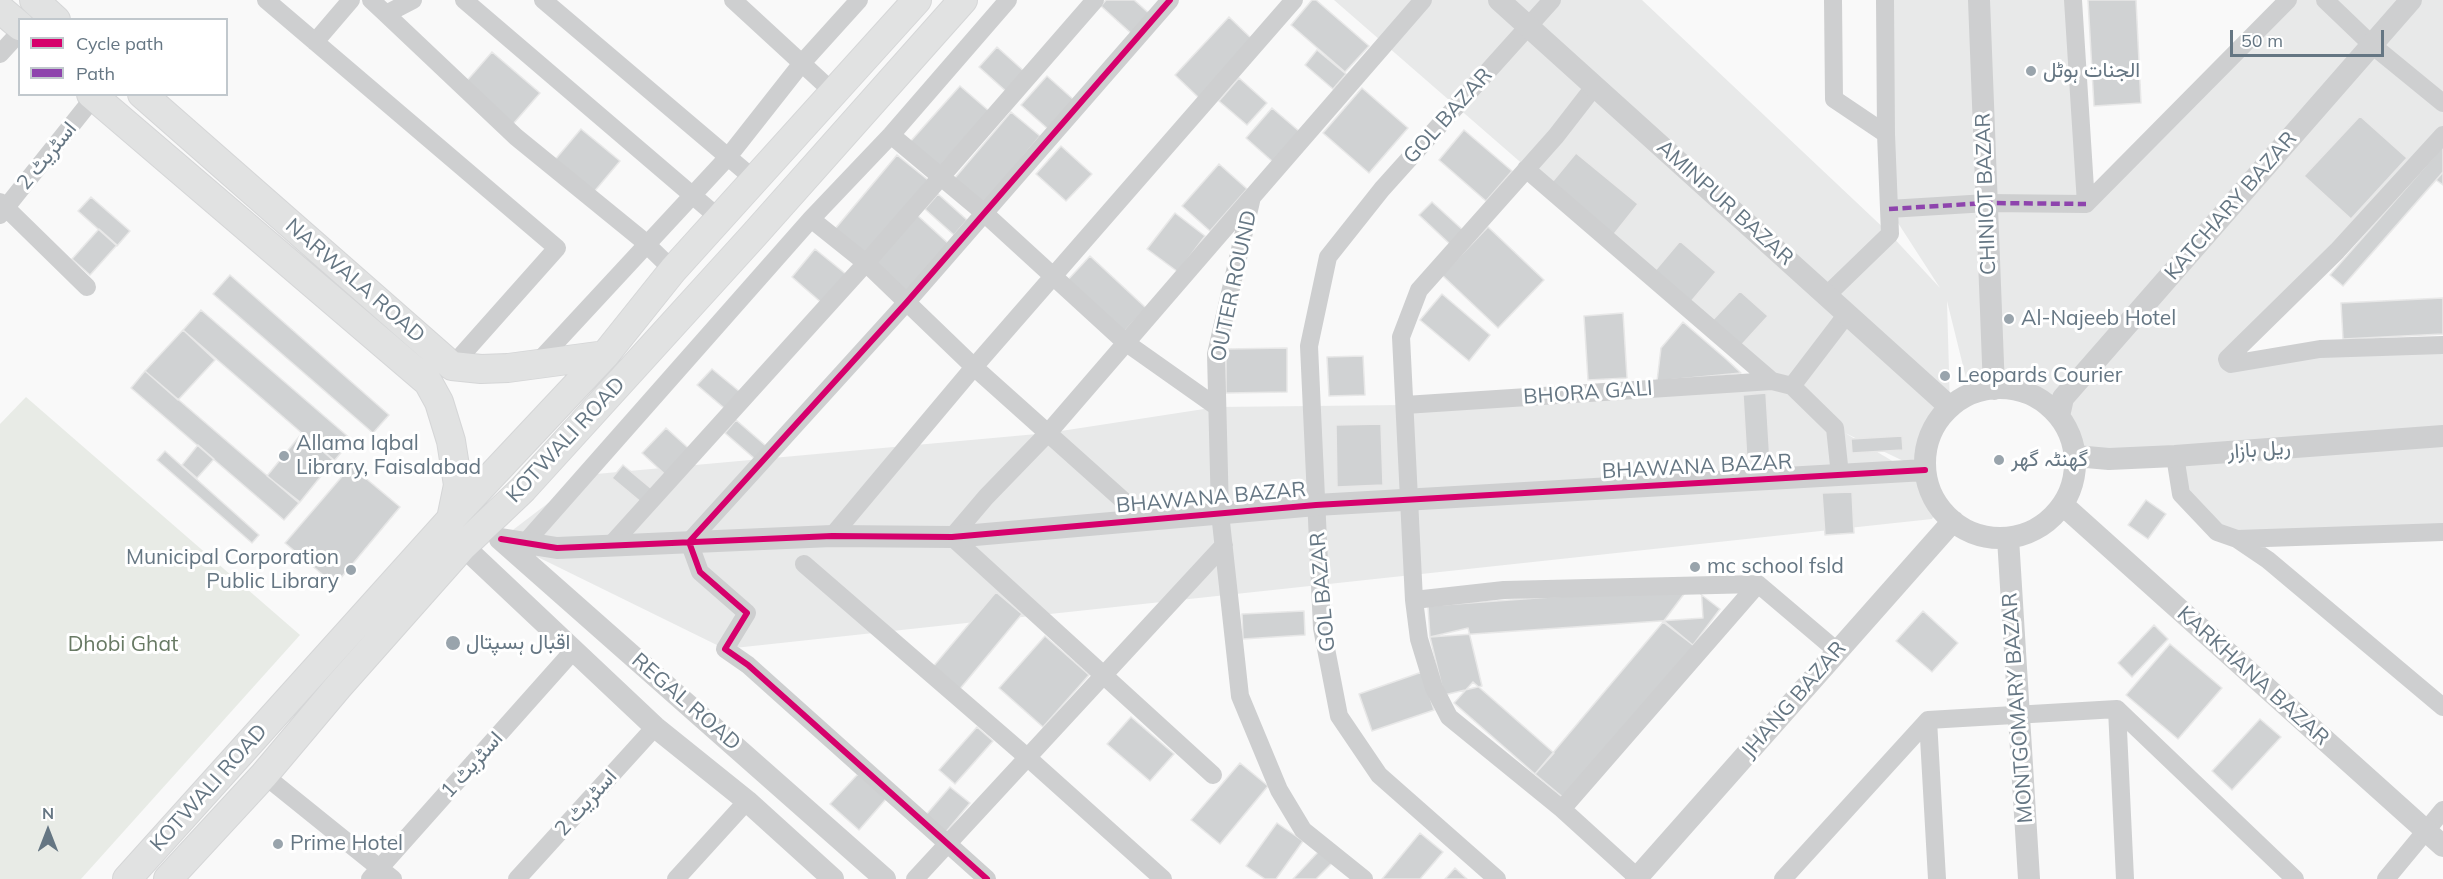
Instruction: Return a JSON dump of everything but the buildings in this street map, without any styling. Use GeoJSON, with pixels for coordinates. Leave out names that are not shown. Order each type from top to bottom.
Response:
{"type":"FeatureCollection","features":[{"type":"Feature","properties":{"kind":"main road"},"geometry":{"type":"LineString","coordinates":[[34,0],[54,18]]}},
{"type":"Feature","properties":{"kind":"main road","name":"KOTWALI ROAD"},"geometry":{"type":"LineString","coordinates":[[127,879],[451,519],[605,355],[673,270],[917,0]]}},
{"type":"Feature","properties":{"kind":"main road","name":"KOTWALI ROAD"},"geometry":{"type":"LineString","coordinates":[[168,879],[264,775],[338,687],[463,546],[493,532],[523,489],[963,0]]}},
{"type":"Feature","properties":{"kind":"main road"},"geometry":{"type":"LineString","coordinates":[[0,9],[18,24]]}},
{"type":"Feature","properties":{"kind":"main road"},"geometry":{"type":"LineString","coordinates":[[93,96],[199,184],[428,382],[439,402],[452,441],[459,485],[451,519]]}},
{"type":"Feature","properties":{"kind":"main road","name":"NARWALA ROAD"},"geometry":{"type":"LineString","coordinates":[[144,96],[452,366]]}},
{"type":"Feature","properties":{"kind":"main road"},"geometry":{"type":"LineString","coordinates":[[452,366],[481,369],[535,365],[605,355]]}},
{"type":"Feature","properties":{"kind":"street"},"geometry":{"type":"LineString","coordinates":[[266,0],[557,248],[452,366]]}},
{"type":"Feature","properties":{"kind":"street"},"geometry":{"type":"LineString","coordinates":[[315,42],[351,0]]}},
{"type":"Feature","properties":{"kind":"street"},"geometry":{"type":"LineString","coordinates":[[371,0],[516,137],[648,246],[673,270]]}},
{"type":"Feature","properties":{"kind":"street"},"geometry":{"type":"LineString","coordinates":[[386,14],[413,0]]}},
{"type":"Feature","properties":{"kind":"street"},"geometry":{"type":"LineString","coordinates":[[464,0],[719,218]]}},
{"type":"Feature","properties":{"kind":"street"},"geometry":{"type":"LineString","coordinates":[[543,0],[754,179]]}},
{"type":"Feature","properties":{"kind":"street"},"geometry":{"type":"LineString","coordinates":[[733,0],[833,92]]}},
{"type":"Feature","properties":{"kind":"street"},"geometry":{"type":"LineString","coordinates":[[535,365],[648,246],[728,157],[802,63],[859,0]]}},
{"type":"Feature","properties":{"kind":"street"},"geometry":{"type":"LineString","coordinates":[[525,543],[811,219],[891,135],[1008,0]]}},
{"type":"Feature","properties":{"kind":"street"},"geometry":{"type":"LineString","coordinates":[[609,547],[866,263],[1095,0]]}},
{"type":"Feature","properties":{"kind":"street"},"geometry":{"type":"LineString","coordinates":[[987,879],[748,665],[724,649],[747,613],[700,572],[689,542],[906,303],[1170,0]]}},
{"type":"Feature","properties":{"kind":"street"},"geometry":{"type":"LineString","coordinates":[[832,536],[974,367],[1294,0]]}},
{"type":"Feature","properties":{"kind":"street","name":"OUTER ROUND"},"geometry":{"type":"LineString","coordinates":[[1364,879],[1303,830],[1279,790],[1240,696],[1220,513],[1216,354],[1252,197],[1423,0]]}},
{"type":"Feature","properties":{"kind":"street","name":"AMINPUR BAZAR"},"geometry":{"type":"LineString","coordinates":[[1499,0],[1950,407]]}},
{"type":"Feature","properties":{"kind":"street","name":"GOL BAZAR"},"geometry":{"type":"LineString","coordinates":[[1497,879],[1379,775],[1339,716],[1322,628],[1309,346],[1328,257],[1382,189],[1552,0]]}},
{"type":"Feature","properties":{"kind":"street"},"geometry":{"type":"LineString","coordinates":[[1833,0],[1834,99],[1886,134]]}},
{"type":"Feature","properties":{"kind":"street"},"geometry":{"type":"LineString","coordinates":[[1827,295],[1890,234],[1886,134],[1885,0]]}},
{"type":"Feature","properties":{"kind":"street","name":"CHINIOT BAZAR"},"geometry":{"type":"LineString","coordinates":[[1979,0],[1994,388]]}},
{"type":"Feature","properties":{"kind":"street"},"geometry":{"type":"LineString","coordinates":[[2073,0],[2086,204]]}},
{"type":"Feature","properties":{"kind":"street"},"geometry":{"type":"LineString","coordinates":[[1889,209],[1986,203],[2086,204],[2288,0]]}},
{"type":"Feature","properties":{"kind":"street"},"geometry":{"type":"LineString","coordinates":[[2325,0],[2373,45],[2443,103]]}},
{"type":"Feature","properties":{"kind":"street","name":"KATCHARY BAZAR"},"geometry":{"type":"LineString","coordinates":[[2059,416],[2063,398],[2411,0]]}},
{"type":"Feature","properties":{"kind":"street"},"geometry":{"type":"LineString","coordinates":[[0,54],[18,34]]}},
{"type":"Feature","properties":{"kind":"street"},"geometry":{"type":"LineString","coordinates":[[1594,87],[1526,169],[1419,290],[1401,338],[1411,500],[1414,600],[1419,639],[1434,688],[1449,717],[1562,810],[1638,878]]}},
{"type":"Feature","properties":{"kind":"street","name":"اسٹریٹ 2"},"geometry":{"type":"LineString","coordinates":[[2,208],[93,96]]}},
{"type":"Feature","properties":{"kind":"street"},"geometry":{"type":"LineString","coordinates":[[891,135],[983,212],[1125,342],[1217,407]]}},
{"type":"Feature","properties":{"kind":"street"},"geometry":{"type":"LineString","coordinates":[[2443,135],[2337,251],[2227,359],[2231,364],[2320,349],[2443,345]]}},
{"type":"Feature","properties":{"kind":"street"},"geometry":{"type":"LineString","coordinates":[[1526,169],[1772,381],[1792,387],[1835,428],[1840,475]]}},
{"type":"Feature","properties":{"kind":"street"},"geometry":{"type":"LineString","coordinates":[[1213,775],[952,537],[986,497],[1048,434],[1252,197]]}},
{"type":"Feature","properties":{"kind":"street"},"geometry":{"type":"LineString","coordinates":[[2,208],[87,287]]}},
{"type":"Feature","properties":{"kind":"street"},"geometry":{"type":"LineString","coordinates":[[811,219],[866,263],[974,367],[1145,520]]}},
{"type":"Feature","properties":{"kind":"street"},"geometry":{"type":"LineString","coordinates":[[1792,387],[1847,314]]}},
{"type":"Feature","properties":{"kind":"street","name":"BHORA GALI"},"geometry":{"type":"LineString","coordinates":[[1405,405],[1772,381]]}},
{"type":"Feature","properties":{"kind":"street"},"geometry":{"type":"LineString","coordinates":[[1994,388],[2018,390],[2041,400],[2059,416],[2070,435],[2075,456],[2074,476],[2063,506],[2044,524],[2026,533],[2008,538],[1988,537],[1969,531],[1953,521],[1939,507],[1930,489],[1925,471],[1927,447],[1935,425],[1950,407],[1970,394],[1994,388]]}},
{"type":"Feature","properties":{"kind":"street","name":"ریل بازار"},"geometry":{"type":"LineString","coordinates":[[2075,456],[2109,459],[2175,456],[2443,436]]}},
{"type":"Feature","properties":{"kind":"street"},"geometry":{"type":"LineString","coordinates":[[2175,456],[2181,494],[2217,532],[2237,539],[2268,560],[2443,707]]}},
{"type":"Feature","properties":{"kind":"street","name":"BHAWANA BAZAR"},"geometry":{"type":"LineString","coordinates":[[493,532],[525,543],[557,548],[832,536],[952,537],[1316,505],[1925,471]]}},
{"type":"Feature","properties":{"kind":"street","name":"KARKHANA BAZAR"},"geometry":{"type":"LineString","coordinates":[[2063,506],[2443,846]]}},
{"type":"Feature","properties":{"kind":"street","name":"JHANG BAZAR"},"geometry":{"type":"LineString","coordinates":[[1638,878],[1953,521]]}},
{"type":"Feature","properties":{"kind":"street","name":"REGAL ROAD"},"geometry":{"type":"LineString","coordinates":[[493,532],[885,879]]}},
{"type":"Feature","properties":{"kind":"street"},"geometry":{"type":"LineString","coordinates":[[2237,539],[2443,532]]}},
{"type":"Feature","properties":{"kind":"street","name":"MONTGOMARY BAZAR"},"geometry":{"type":"LineString","coordinates":[[2008,538],[2029,879]]}},
{"type":"Feature","properties":{"kind":"street"},"geometry":{"type":"LineString","coordinates":[[915,879],[1224,544]]}},
{"type":"Feature","properties":{"kind":"street","name":"REGAL ROAD"},"geometry":{"type":"LineString","coordinates":[[463,546],[655,727],[747,801],[833,879]]}},
{"type":"Feature","properties":{"kind":"street"},"geometry":{"type":"LineString","coordinates":[[804,564],[1027,757],[1163,879]]}},
{"type":"Feature","properties":{"kind":"street"},"geometry":{"type":"LineString","coordinates":[[1414,600],[1504,590],[1758,584],[1837,651]]}},
{"type":"Feature","properties":{"kind":"street"},"geometry":{"type":"LineString","coordinates":[[1562,810],[1758,584]]}},
{"type":"Feature","properties":{"kind":"street","name":"اسٹریٹ 1"},"geometry":{"type":"LineString","coordinates":[[381,875],[573,651]]}},
{"type":"Feature","properties":{"kind":"street"},"geometry":{"type":"LineString","coordinates":[[2117,709],[2125,879]]}},
{"type":"Feature","properties":{"kind":"street"},"geometry":{"type":"LineString","coordinates":[[1784,879],[1928,720],[2117,709],[2295,879]]}},
{"type":"Feature","properties":{"kind":"street"},"geometry":{"type":"LineString","coordinates":[[1928,720],[1937,879]]}},
{"type":"Feature","properties":{"kind":"street","name":"اسٹریٹ 2"},"geometry":{"type":"LineString","coordinates":[[518,879],[655,727]]}},
{"type":"Feature","properties":{"kind":"street"},"geometry":{"type":"LineString","coordinates":[[264,775],[381,875]]}},
{"type":"Feature","properties":{"kind":"street"},"geometry":{"type":"LineString","coordinates":[[676,879],[747,801]]}},
{"type":"Feature","properties":{"kind":"street"},"geometry":{"type":"LineString","coordinates":[[2386,879],[2443,810]]}},
{"type":"Feature","properties":{"kind":"shaded area"},"geometry":{"type":"Polygon","coordinates":[[[1334,0],[1642,0],[1890,234],[1940,288],[1889,209],[1885,0],[2076,0],[2087,196],[2288,0],[2443,0],[2443,135],[2228,358],[2443,348],[2443,528],[2238,538],[2184,493],[2177,455],[2078,453],[2071,428],[2018,390],[1970,394],[1947,301],[1950,407],[1935,425],[1918,468],[1845,433],[1923,479],[1939,507],[1932,519],[725,649],[501,539],[585,475],[1048,433],[1217,407],[1405,405],[1772,381],[1334,0]]]}},
{"type":"Feature","properties":{"kind":"green space","name":"Dhobi Ghat"},"geometry":{"type":"Polygon","coordinates":[[[26,397],[300,635],[81,879],[0,879],[0,424],[26,397]]]}},
{"type":"Feature","properties":{"kind":"marked path"},"geometry":{"type":"LineString","coordinates":[[1889,209],[1987,203],[2086,204]]}},
{"type":"Feature","properties":{"kind":"cycle path"},"geometry":{"type":"LineString","coordinates":[[987,879],[748,665],[725,649],[747,613],[700,572],[689,542],[906,303],[1170,0]]}},
{"type":"Feature","properties":{"kind":"cycle path"},"geometry":{"type":"LineString","coordinates":[[501,539],[557,548],[832,536],[952,537],[1316,505],[1925,470]]}},
{"type":"Feature","properties":{"kind":"place","name":"الجنات ہوٹل"},"geometry":{"type":"Point","coordinates":[2031,71]}},
{"type":"Feature","properties":{"kind":"place","name":"Al-Najeeb Hotel"},"geometry":{"type":"Point","coordinates":[2009,319]}},
{"type":"Feature","properties":{"kind":"place","name":"Leopards Courier"},"geometry":{"type":"Point","coordinates":[1945,376]}},
{"type":"Feature","properties":{"kind":"place","name":"Allama Iqbal Library, Faisalabad"},"geometry":{"type":"Point","coordinates":[284,456]}},
{"type":"Feature","properties":{"kind":"place","name":"گھنٹہ گھر"},"geometry":{"type":"Point","coordinates":[1999,460]}},
{"type":"Feature","properties":{"kind":"place","name":"mc school fsld"},"geometry":{"type":"Point","coordinates":[1695,567]}},
{"type":"Feature","properties":{"kind":"place","name":"Municipal Corporation Public Library"},"geometry":{"type":"Point","coordinates":[351,570]}},
{"type":"Feature","properties":{"kind":"place","name":"اقبال ہسپتال"},"geometry":{"type":"Point","coordinates":[453,643]}},
{"type":"Feature","properties":{"kind":"place","name":"Prime Hotel"},"geometry":{"type":"Point","coordinates":[278,844]}}]}
